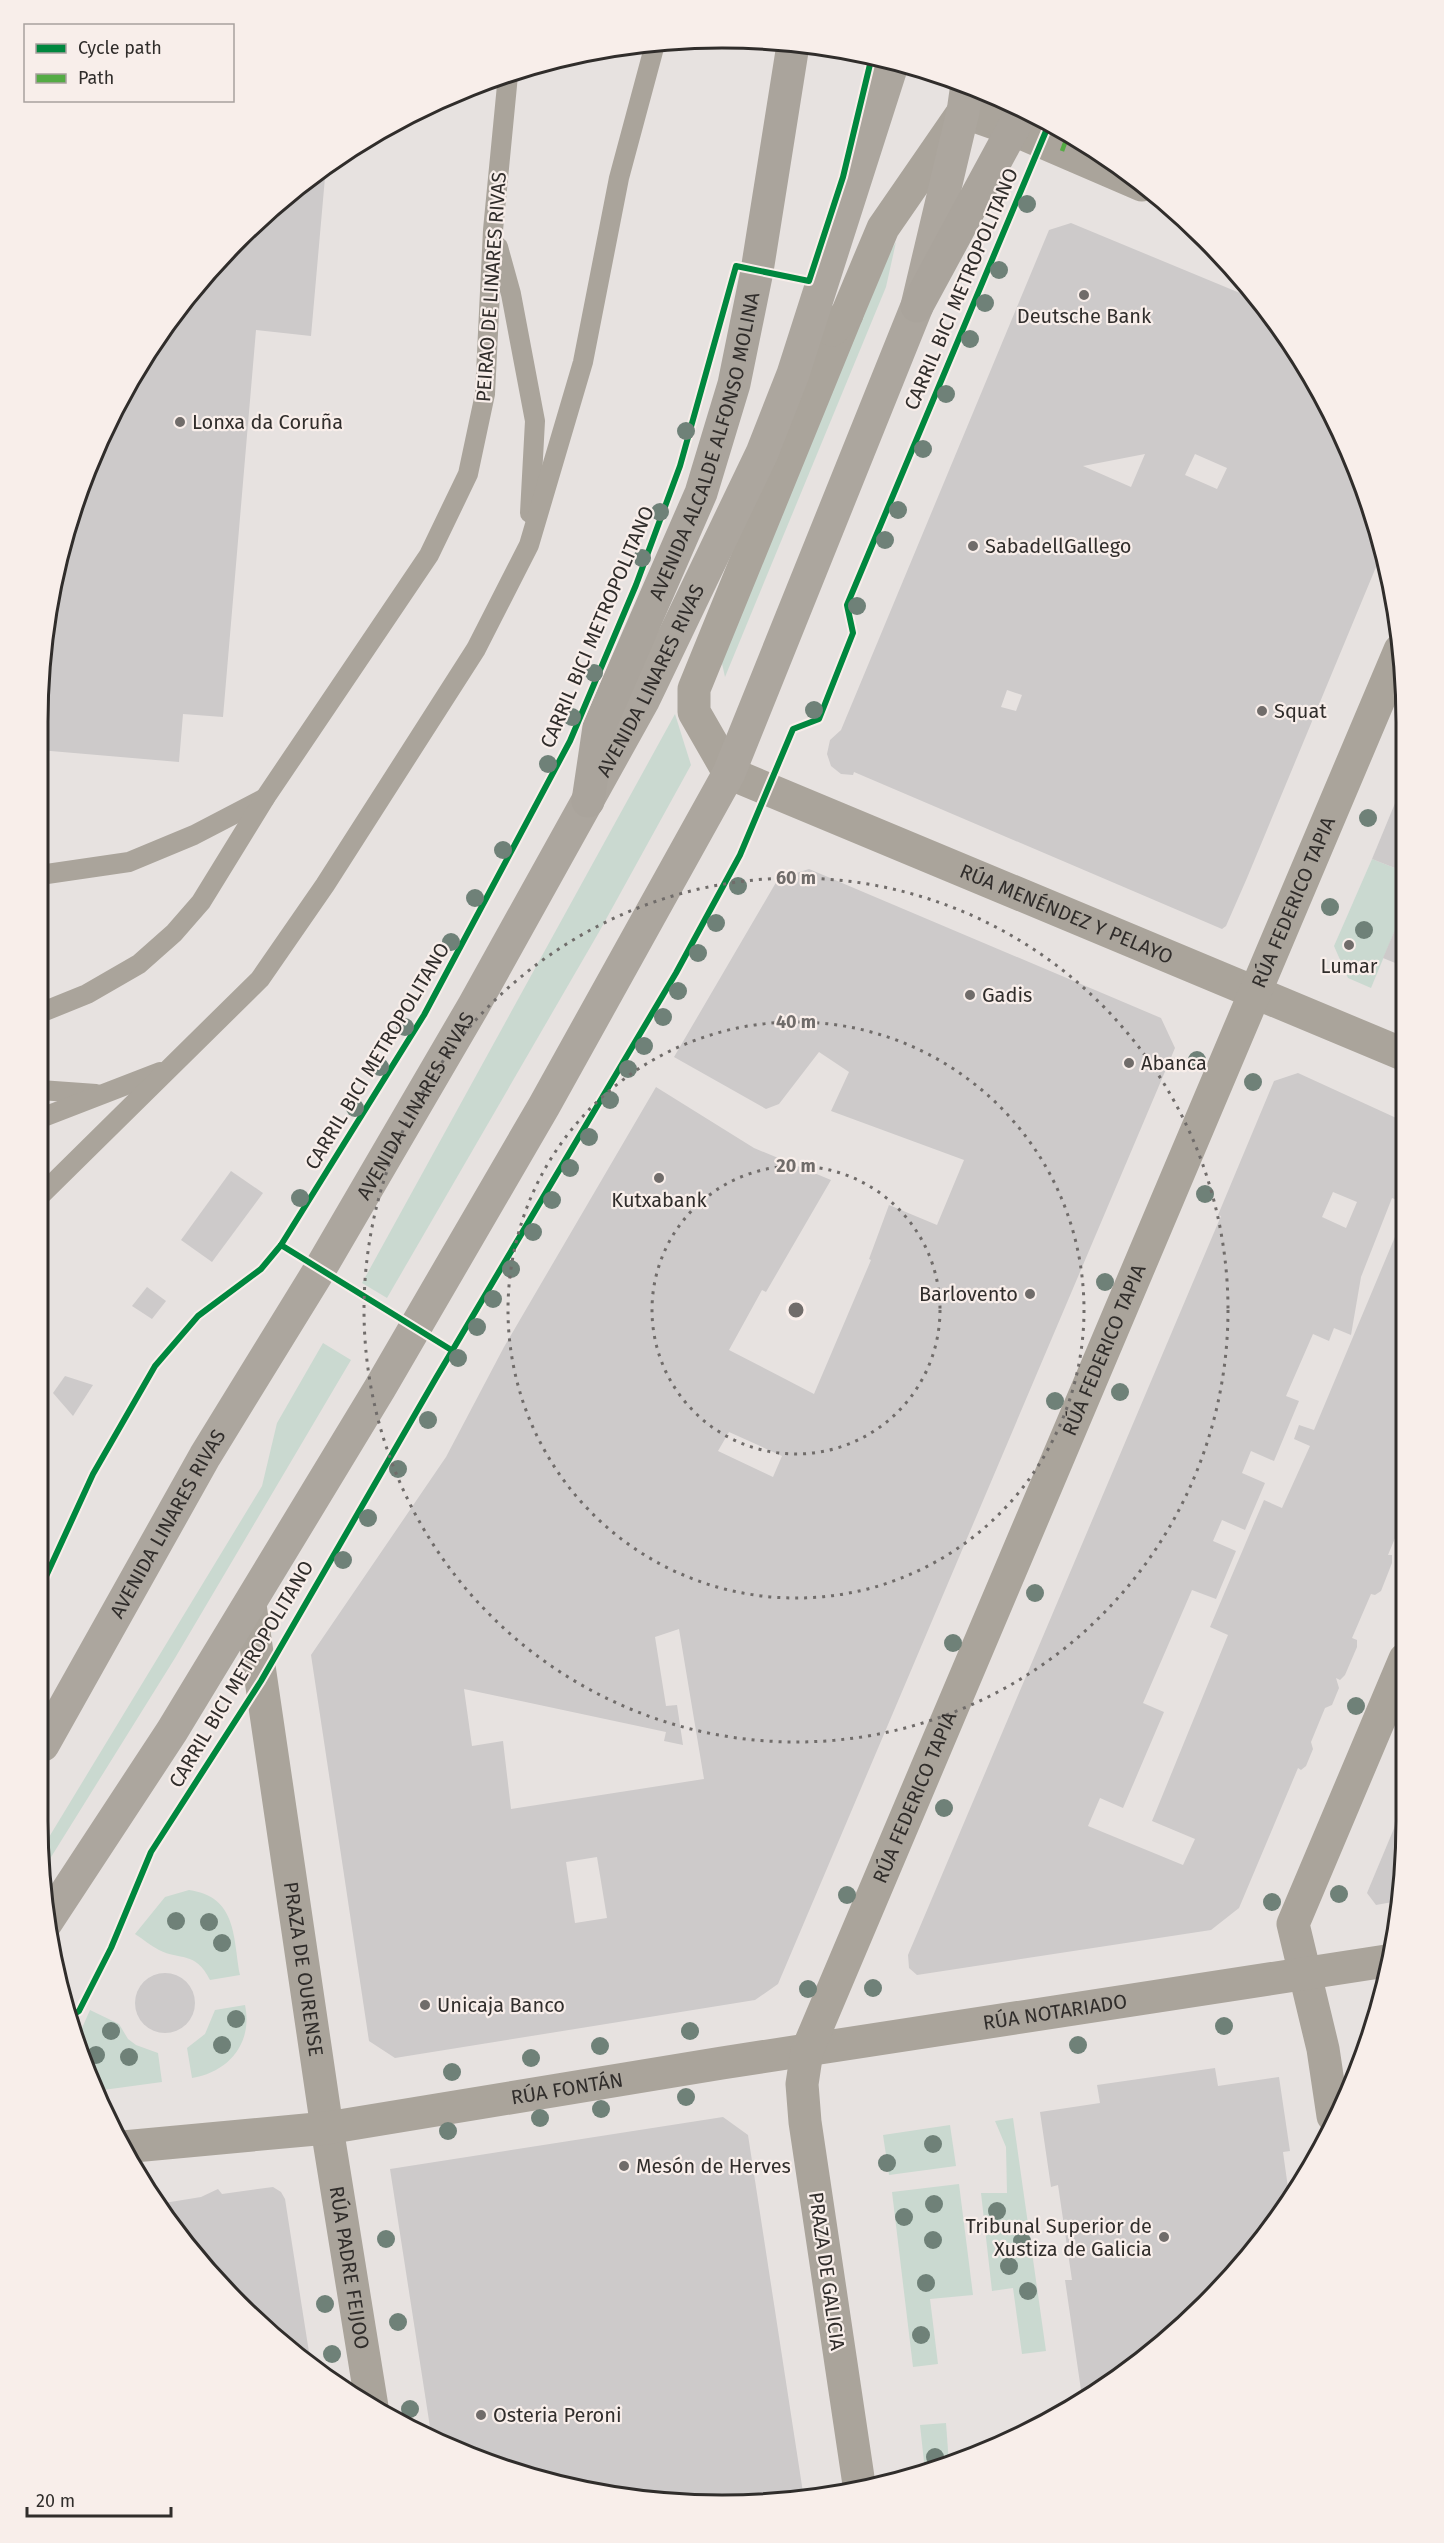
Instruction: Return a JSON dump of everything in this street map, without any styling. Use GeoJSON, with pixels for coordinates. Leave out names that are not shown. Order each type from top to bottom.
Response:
{"type":"FeatureCollection","features":[{"type":"Feature","properties":{"kind":"highway","name":"AVENIDA ALCALDE ALFONSO MOLINA"},"geometry":{"type":"LineString","coordinates":[[588,801],[599,728],[701,493],[734,384],[758,262],[793,52]]}},
{"type":"Feature","properties":{"kind":"highway"},"geometry":{"type":"LineString","coordinates":[[917,306],[1018,120]]}},
{"type":"Feature","properties":{"kind":"main road","name":"AVENIDA LINARES RIVAS"},"geometry":{"type":"LineString","coordinates":[[48,1736],[205,1456],[320,1269],[588,801],[643,700],[762,453],[793,374],[891,70]]}},
{"type":"Feature","properties":{"kind":"main road"},"geometry":{"type":"LineString","coordinates":[[54,1911],[94,1854],[250,1605],[544,1106],[729,773],[917,306],[965,98]]}},
{"type":"Feature","properties":{"kind":"street","name":"AVENIDA LINARES RIVAS"},"geometry":{"type":"LineString","coordinates":[[729,773],[694,712],[694,689],[734,584],[883,228],[965,98]]}},
{"type":"Feature","properties":{"kind":"street"},"geometry":{"type":"LineString","coordinates":[[965,98],[1018,120],[1087,156]]}},
{"type":"Feature","properties":{"kind":"street","name":"AVENIDA LINARES RIVAS"},"geometry":{"type":"LineString","coordinates":[[793,374],[847,314]]}},
{"type":"Feature","properties":{"kind":"street","name":"AVENIDA LINARES RIVAS"},"geometry":{"type":"LineString","coordinates":[[734,584],[762,453]]}},
{"type":"Feature","properties":{"kind":"street","name":"RÚA FEDERICO TAPIA"},"geometry":{"type":"LineString","coordinates":[[807,2051],[1394,665]]}},
{"type":"Feature","properties":{"kind":"street","name":"RÚA MENÉNDEZ Y PELAYO"},"geometry":{"type":"LineString","coordinates":[[729,773],[1396,1051]]}},
{"type":"Feature","properties":{"kind":"street","name":"PRAZA DE OURENSE"},"geometry":{"type":"LineString","coordinates":[[250,1605],[327,2128]]}},
{"type":"Feature","properties":{"kind":"street"},"geometry":{"type":"LineString","coordinates":[[1332,2107],[1323,2049],[1293,1924],[1396,1680]]}},
{"type":"Feature","properties":{"kind":"street","name":"RÚA NOTARIADO"},"geometry":{"type":"LineString","coordinates":[[807,2051],[1381,1962]]}},
{"type":"Feature","properties":{"kind":"street","name":"RÚA FONTÁN"},"geometry":{"type":"LineString","coordinates":[[327,2128],[807,2051]]}},
{"type":"Feature","properties":{"kind":"street","name":"PRAZA DE GALICIA"},"geometry":{"type":"LineString","coordinates":[[807,2051],[802,2084],[805,2122],[858,2481]]}},
{"type":"Feature","properties":{"kind":"street"},"geometry":{"type":"LineString","coordinates":[[132,2146],[327,2128]]}},
{"type":"Feature","properties":{"kind":"street","name":"RÚA PADRE FEIJOO"},"geometry":{"type":"LineString","coordinates":[[327,2128],[370,2395]]}},
{"type":"Feature","properties":{"kind":"lane"},"geometry":{"type":"LineString","coordinates":[[48,1188],[260,980],[325,885],[469,659],[529,545],[583,362],[619,178],[653,52]]}},
{"type":"Feature","properties":{"kind":"lane","name":"PEIRAO DE LINARES RIVAS"},"geometry":{"type":"LineString","coordinates":[[48,1010],[87,994],[139,964],[174,933],[201,902],[265,798],[429,555],[468,474],[486,394],[493,230],[507,83]]}},
{"type":"Feature","properties":{"kind":"lane"},"geometry":{"type":"LineString","coordinates":[[493,230],[511,294],[535,421],[529,545]]}},
{"type":"Feature","properties":{"kind":"lane","name":"PEIRAO DE LINARES RIVAS"},"geometry":{"type":"LineString","coordinates":[[48,874],[129,862],[194,835],[265,798]]}},
{"type":"Feature","properties":{"kind":"lane"},"geometry":{"type":"LineString","coordinates":[[48,1115],[168,1069]]}},
{"type":"Feature","properties":{"kind":"lane"},"geometry":{"type":"LineString","coordinates":[[48,1091],[101,1095]]}},
{"type":"Feature","properties":{"kind":"shaded area"},"geometry":{"type":"Polygon","coordinates":[[[896,242],[886,287],[725,677],[721,659],[879,270],[896,242]]]}},
{"type":"Feature","properties":{"kind":"shaded area"},"geometry":{"type":"Polygon","coordinates":[[[675,714],[691,765],[599,932],[387,1298],[362,1283],[675,714]]]}},
{"type":"Feature","properties":{"kind":"shaded area"},"geometry":{"type":"Polygon","coordinates":[[[1372,859],[1396,868],[1396,928],[1371,988],[1348,978],[1334,946],[1372,859]]]}},
{"type":"Feature","properties":{"kind":"shaded area"},"geometry":{"type":"Polygon","coordinates":[[[323,1343],[351,1360],[175,1658],[49,1861],[48,1838],[262,1486],[277,1423],[323,1343]]]}},
{"type":"Feature","properties":{"kind":"shaded area"},"geometry":{"type":"Polygon","coordinates":[[[189,1890],[205,1894],[216,1901],[230,1920],[240,1975],[210,1980],[199,1964],[193,1960],[159,1950],[135,1934],[165,1897],[189,1890]]]}},
{"type":"Feature","properties":{"kind":"shaded area"},"geometry":{"type":"Polygon","coordinates":[[[245,2005],[247,2019],[245,2032],[242,2043],[235,2054],[217,2069],[192,2078],[187,2048],[205,2034],[215,2010],[245,2005]]]}},
{"type":"Feature","properties":{"kind":"shaded area"},"geometry":{"type":"Polygon","coordinates":[[[90,2010],[119,2024],[128,2039],[136,2045],[158,2053],[162,2082],[104,2090],[81,2029],[90,2010]]]}},
{"type":"Feature","properties":{"kind":"shaded area"},"geometry":{"type":"Polygon","coordinates":[[[1013,2118],[1046,2351],[1022,2354],[1013,2288],[992,2291],[981,2193],[1007,2193],[1006,2147],[995,2121],[1013,2118]]]}},
{"type":"Feature","properties":{"kind":"shaded area"},"geometry":{"type":"Polygon","coordinates":[[[950,2125],[956,2166],[889,2175],[883,2135],[950,2125]]]}},
{"type":"Feature","properties":{"kind":"shaded area"},"geometry":{"type":"Polygon","coordinates":[[[959,2184],[973,2295],[930,2299],[938,2364],[913,2367],[892,2192],[959,2184]]]}},
{"type":"Feature","properties":{"kind":"shaded area"},"geometry":{"type":"Polygon","coordinates":[[[946,2423],[948,2456],[924,2463],[920,2425],[946,2423]]]}},
{"type":"Feature","properties":{"kind":"building","name":"Lonxa da Coruña"},"geometry":{"type":"Polygon","coordinates":[[[325,178],[311,336],[256,330],[223,717],[183,714],[179,762],[48,751],[49,678],[61,591],[71,548],[99,464],[138,385],[162,348],[187,312],[245,245],[325,178]]]}},
{"type":"Feature","properties":{"kind":"building"},"geometry":{"type":"Polygon","coordinates":[[[1071,223],[1242,294],[1257,312],[1306,385],[1326,424],[1345,464],[1360,505],[1377,565],[1226,926],[1222,929],[854,772],[853,775],[841,774],[831,766],[827,754],[830,740],[841,730],[1049,230],[1071,223]],[[1145,454],[1083,466],[1131,487],[1145,454]],[[1195,454],[1185,475],[1217,489],[1227,468],[1195,454]],[[1007,690],[1001,707],[1016,711],[1022,695],[1007,690]]]}},
{"type":"Feature","properties":{"kind":"building"},"geometry":{"type":"Polygon","coordinates":[[[1396,801],[1396,868],[1372,859],[1396,801]]]}},
{"type":"Feature","properties":{"kind":"building"},"geometry":{"type":"Polygon","coordinates":[[[809,869],[1161,1018],[1175,1048],[778,1984],[755,2000],[395,2058],[369,2041],[311,1655],[446,1457],[504,1347],[656,1087],[754,1148],[831,1180],[766,1292],[762,1290],[729,1350],[814,1394],[871,1260],[869,1259],[889,1205],[937,1225],[964,1160],[831,1111],[849,1072],[819,1052],[779,1104],[766,1109],[674,1057],[778,879],[809,869]],[[729,1432],[718,1451],[773,1477],[782,1456],[729,1432]],[[679,1629],[655,1637],[666,1706],[677,1705],[683,1745],[664,1741],[666,1732],[464,1689],[472,1746],[503,1741],[511,1809],[704,1779],[679,1629]],[[597,1857],[566,1862],[575,1923],[607,1918],[597,1857]]]}},
{"type":"Feature","properties":{"kind":"building"},"geometry":{"type":"Polygon","coordinates":[[[1396,927],[1396,963],[1383,958],[1396,927]]]}},
{"type":"Feature","properties":{"kind":"building"},"geometry":{"type":"Polygon","coordinates":[[[1298,1073],[1396,1118],[1396,1200],[1392,1198],[1361,1277],[1351,1335],[1334,1328],[1329,1341],[1313,1334],[1286,1396],[1299,1401],[1274,1461],[1251,1451],[1242,1473],[1265,1483],[1245,1530],[1222,1520],[1213,1541],[1236,1551],[1216,1599],[1192,1590],[1143,1703],[1164,1712],[1123,1808],[1100,1798],[1088,1826],[1183,1865],[1195,1839],[1152,1821],[1228,1635],[1210,1627],[1264,1500],[1282,1508],[1310,1446],[1294,1439],[1299,1425],[1314,1430],[1396,1234],[1396,1536],[1388,1555],[1392,1555],[1392,1563],[1381,1591],[1375,1595],[1371,1594],[1352,1638],[1357,1640],[1357,1647],[1345,1675],[1340,1680],[1336,1678],[1339,1688],[1332,1705],[1325,1708],[1311,1742],[1313,1749],[1306,1766],[1301,1770],[1298,1768],[1239,1908],[1211,1930],[917,1975],[909,1968],[908,1955],[1221,1216],[1218,1215],[1274,1081],[1298,1073]],[[1333,1192],[1322,1217],[1346,1228],[1357,1202],[1333,1192]]]}},
{"type":"Feature","properties":{"kind":"building"},"geometry":{"type":"Polygon","coordinates":[[[231,1171],[263,1193],[212,1262],[181,1240],[231,1171]]]}},
{"type":"Feature","properties":{"kind":"building"},"geometry":{"type":"Polygon","coordinates":[[[147,1287],[166,1301],[152,1319],[132,1306],[147,1287]]]}},
{"type":"Feature","properties":{"kind":"building"},"geometry":{"type":"Polygon","coordinates":[[[65,1376],[93,1385],[73,1416],[53,1393],[65,1376]]]}},
{"type":"Feature","properties":{"kind":"building"},"geometry":{"type":"Polygon","coordinates":[[[1396,1824],[1391,1902],[1376,1905],[1367,1893],[1396,1824]]]}},
{"type":"Feature","properties":{"kind":"building"},"geometry":{"type":"Polygon","coordinates":[[[165,1973],[182,1978],[190,1986],[195,2003],[190,2020],[182,2028],[165,2033],[148,2028],[140,2020],[135,2003],[140,1986],[148,1978],[165,1973]]]}},
{"type":"Feature","properties":{"kind":"building","name":"Tribunal Superior de Xustiza de Galicia"},"geometry":{"type":"Polygon","coordinates":[[[1215,2068],[1218,2086],[1279,2077],[1290,2151],[1283,2152],[1288,2186],[1257,2231],[1229,2265],[1199,2298],[1166,2328],[1132,2356],[1081,2391],[1065,2280],[1072,2280],[1058,2185],[1051,2187],[1040,2112],[1100,2103],[1097,2085],[1215,2068]]]}},
{"type":"Feature","properties":{"kind":"building"},"geometry":{"type":"Polygon","coordinates":[[[723,2117],[748,2135],[803,2490],[766,2494],[678,2494],[591,2482],[505,2459],[464,2444],[430,2428],[390,2169],[723,2117]]]}},
{"type":"Feature","properties":{"kind":"building"},"geometry":{"type":"Polygon","coordinates":[[[273,2187],[281,2192],[285,2199],[309,2354],[245,2298],[187,2231],[167,2203],[201,2197],[218,2189],[222,2194],[273,2187]]]}},
{"type":"Feature","properties":{"kind":"marked path"},"geometry":{"type":"LineString","coordinates":[[1062,151],[1065,142]]}},
{"type":"Feature","properties":{"kind":"cycle path","name":"CARRIL BICI METROPOLITANO"},"geometry":{"type":"LineString","coordinates":[[48,1572],[93,1474],[155,1366],[198,1316],[261,1269],[281,1245],[424,1015],[570,741],[636,585],[680,466],[736,266],[809,281],[843,177],[870,65]]}},
{"type":"Feature","properties":{"kind":"cycle path","name":"CARRIL BICI METROPOLITANO"},"geometry":{"type":"LineString","coordinates":[[76,2013],[111,1948],[151,1852],[261,1681],[436,1378],[676,973],[740,855],[793,729],[819,719],[853,633],[847,605],[1046,131]]}},
{"type":"Feature","properties":{"kind":"cycle path"},"geometry":{"type":"LineString","coordinates":[[281,1245],[453,1351]]}},
{"type":"Feature","properties":{"kind":"place","name":"Deutsche Bank"},"geometry":{"type":"Point","coordinates":[1084,295]}},
{"type":"Feature","properties":{"kind":"place","name":"Lonxa da Coruña"},"geometry":{"type":"Point","coordinates":[180,422]}},
{"type":"Feature","properties":{"kind":"place","name":"SabadellGallego"},"geometry":{"type":"Point","coordinates":[973,546]}},
{"type":"Feature","properties":{"kind":"place","name":"Squat"},"geometry":{"type":"Point","coordinates":[1262,711]}},
{"type":"Feature","properties":{"kind":"place","name":"Lumar"},"geometry":{"type":"Point","coordinates":[1349,945]}},
{"type":"Feature","properties":{"kind":"place","name":"Gadis"},"geometry":{"type":"Point","coordinates":[970,995]}},
{"type":"Feature","properties":{"kind":"place","name":"Abanca"},"geometry":{"type":"Point","coordinates":[1129,1063]}},
{"type":"Feature","properties":{"kind":"place","name":"Kutxabank"},"geometry":{"type":"Point","coordinates":[659,1178]}},
{"type":"Feature","properties":{"kind":"place","name":"Barlovento"},"geometry":{"type":"Point","coordinates":[1030,1294]}},
{"type":"Feature","properties":{"kind":"place","name":"Unicaja Banco"},"geometry":{"type":"Point","coordinates":[425,2005]}},
{"type":"Feature","properties":{"kind":"place","name":"Mesón de Herves"},"geometry":{"type":"Point","coordinates":[624,2166]}},
{"type":"Feature","properties":{"kind":"place","name":"Tribunal Superior de Xustiza de Galicia"},"geometry":{"type":"Point","coordinates":[1164,2237]}},
{"type":"Feature","properties":{"kind":"place","name":"Osteria Peroni"},"geometry":{"type":"Point","coordinates":[481,2415]}}]}
